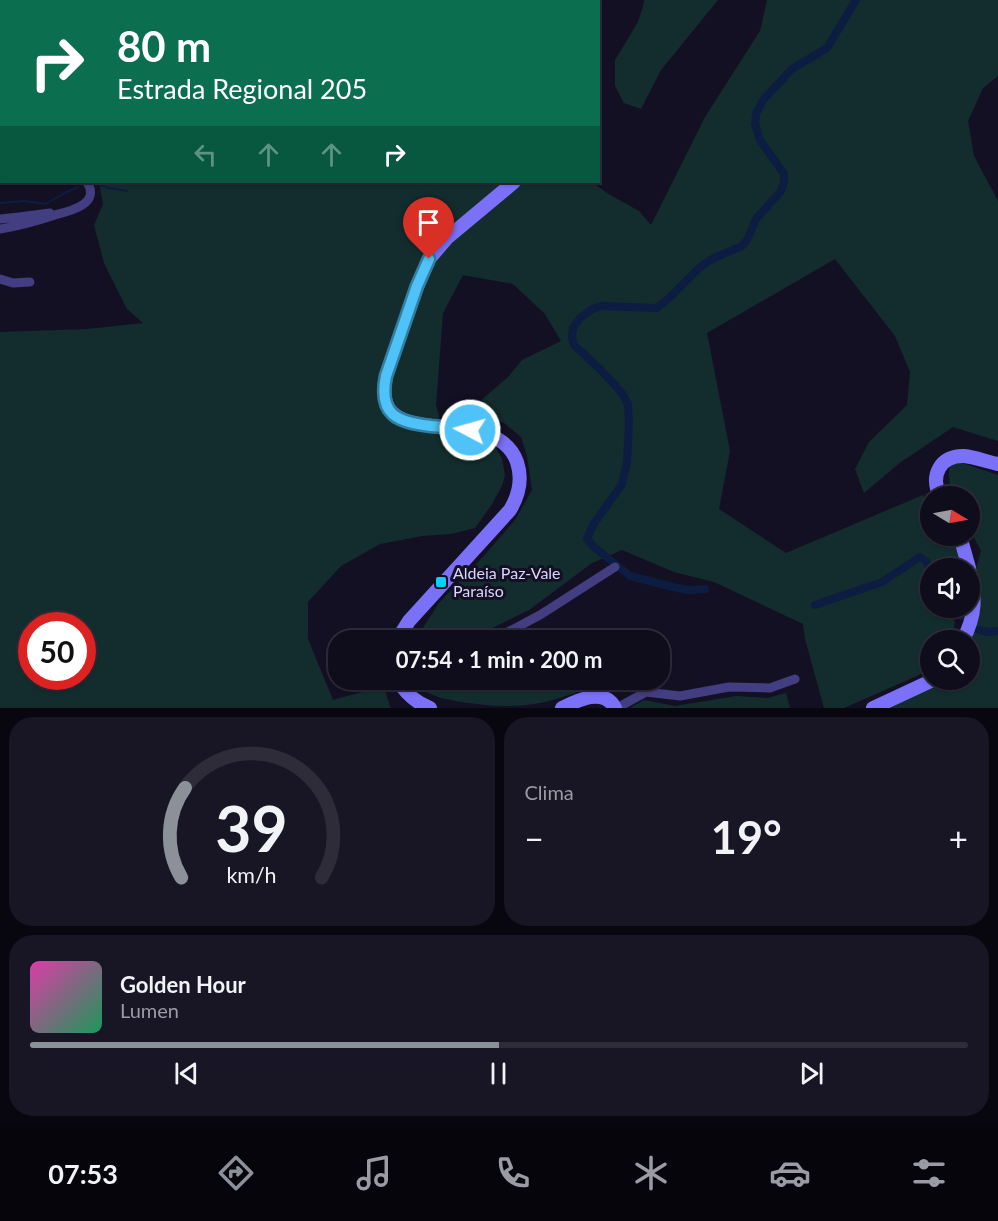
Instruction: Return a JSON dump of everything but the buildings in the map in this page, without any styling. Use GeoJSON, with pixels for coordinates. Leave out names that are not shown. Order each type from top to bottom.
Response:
{"type":"FeatureCollection","features":[{"type":"Feature","properties":{"kind":"main road"},"geometry":{"type":"LineString","coordinates":[[403,630],[510,510],[518,495],[520,475],[518,464],[509,449],[496,438],[481,432],[416,424],[397,418],[384,398],[386,376],[417,286],[429,259],[447,238],[513,183]]}},
{"type":"Feature","properties":{"kind":"main road"},"geometry":{"type":"LineString","coordinates":[[936,486],[938,470],[947,460],[963,456],[998,465]]}},
{"type":"Feature","properties":{"kind":"main road"},"geometry":{"type":"LineString","coordinates":[[873,708],[920,686]]}},
{"type":"Feature","properties":{"kind":"main road"},"geometry":{"type":"LineString","coordinates":[[406,690],[420,704],[430,708]]}},
{"type":"Feature","properties":{"kind":"main road"},"geometry":{"type":"LineString","coordinates":[[562,708],[580,699],[601,697],[610,700],[616,708]]}},
{"type":"Feature","properties":{"kind":"street"},"geometry":{"type":"LineString","coordinates":[[0,229],[74,210],[88,199],[91,189],[88,183]]}},
{"type":"Feature","properties":{"kind":"street"},"geometry":{"type":"LineString","coordinates":[[0,219],[44,213],[59,214]]}},
{"type":"Feature","properties":{"kind":"street"},"geometry":{"type":"LineString","coordinates":[[0,279],[13,283],[30,282]]}},
{"type":"Feature","properties":{"kind":"street"},"geometry":{"type":"LineString","coordinates":[[512,630],[540,615],[615,567]]}},
{"type":"Feature","properties":{"kind":"street"},"geometry":{"type":"LineString","coordinates":[[616,708],[646,692],[680,696],[729,687],[770,688],[795,679]]}},
{"type":"Feature","properties":{"kind":"green space"},"geometry":{"type":"Polygon","coordinates":[[[644,0],[718,0],[661,70],[641,109],[624,103],[615,86],[615,60],[638,22],[644,0]]]}},
{"type":"Feature","properties":{"kind":"green space"},"geometry":{"type":"Polygon","coordinates":[[[767,0],[998,0],[998,76],[983,88],[968,121],[974,156],[998,201],[998,441],[953,427],[901,462],[864,493],[855,469],[869,442],[907,405],[910,372],[895,336],[835,259],[707,333],[730,451],[719,509],[786,553],[920,496],[920,546],[959,546],[961,549],[960,558],[920,558],[920,618],[955,618],[954,630],[920,630],[919,675],[844,708],[824,708],[803,624],[714,582],[674,572],[622,550],[592,563],[529,610],[488,630],[422,630],[439,603],[515,520],[532,490],[527,456],[521,437],[504,423],[471,409],[508,377],[522,360],[561,341],[545,314],[513,284],[463,275],[443,313],[436,405],[446,442],[476,440],[496,448],[502,459],[505,475],[502,486],[475,528],[451,534],[422,536],[380,544],[341,566],[308,602],[308,639],[333,700],[369,690],[385,690],[392,708],[0,708],[0,332],[87,329],[143,323],[127,309],[104,263],[94,225],[103,204],[99,183],[593,183],[639,211],[651,225],[705,117],[760,31],[767,0]]]}},
{"type":"Feature","properties":{"kind":"green space"},"geometry":{"type":"Polygon","coordinates":[[[953,463],[962,463],[998,475],[998,708],[890,708],[923,690],[980,690],[980,630],[970,630],[970,618],[980,618],[980,486],[950,486],[949,468],[953,463]]]}},
{"type":"Feature","properties":{"kind":"green space"},"geometry":{"type":"Polygon","coordinates":[[[423,690],[574,690],[576,693],[540,703],[500,706],[450,700],[423,690]]]}},
{"type":"Feature","properties":{"kind":"green space"},"geometry":{"type":"Polygon","coordinates":[[[786,693],[790,708],[630,708],[644,700],[675,706],[736,696],[767,698],[786,693]]]}},
{"type":"Feature","properties":{"kind":"waterway"},"geometry":{"type":"LineString","coordinates":[[705,589],[688,590],[630,576],[587,539],[593,525],[622,484],[627,462],[628,404],[622,393],[574,345],[573,328],[580,318],[592,309],[601,306],[657,308],[699,268],[712,259],[742,246],[756,219],[781,191],[784,182],[784,174],[760,140],[755,124],[756,114],[763,100],[792,69],[827,48],[856,0]]}},
{"type":"Feature","properties":{"kind":"waterway"},"geometry":{"type":"LineString","coordinates":[[96,183],[108,188],[127,191]]}},
{"type":"Feature","properties":{"kind":"waterway"},"geometry":{"type":"LineString","coordinates":[[0,203],[25,201],[45,204],[78,187]]}},
{"type":"Feature","properties":{"kind":"waterway"},"geometry":{"type":"LineString","coordinates":[[815,605],[882,582],[922,558]]}},
{"type":"Feature","properties":{"kind":"waterway"},"geometry":{"type":"LineString","coordinates":[[980,630],[998,631]]}},
{"type":"Feature","properties":{"kind":"place","name":"Aldeia Paz-Vale Paraíso"},"geometry":{"type":"Point","coordinates":[441,582]}},
{"type":"Feature","properties":{"kind":"route"},"geometry":{"type":"LineString","coordinates":[[429,259],[417,286],[386,376],[384,398],[397,418],[416,424],[470,430]]}}]}
